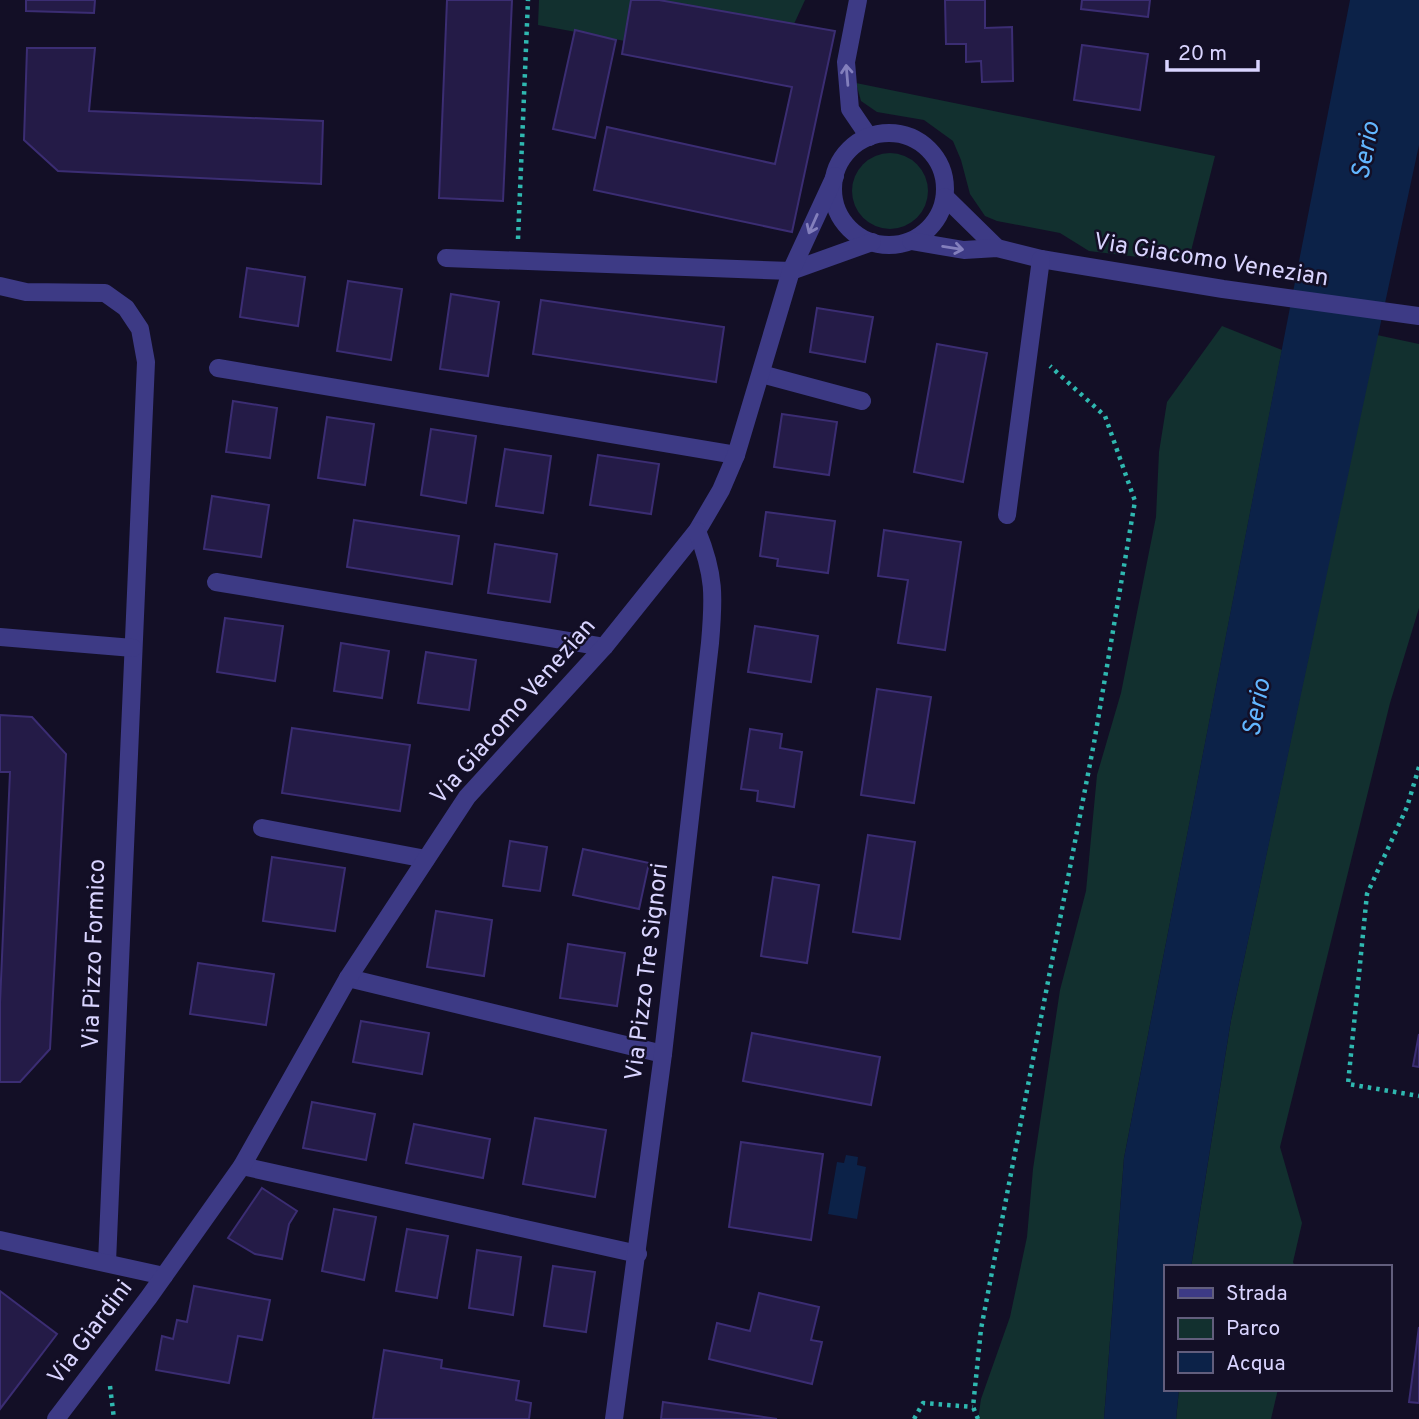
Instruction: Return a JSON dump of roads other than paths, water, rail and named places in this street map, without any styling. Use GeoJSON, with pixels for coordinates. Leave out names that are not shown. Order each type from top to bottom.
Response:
{"type":"FeatureCollection","features":[{"type":"Feature","properties":{"kind":"street"},"geometry":{"type":"LineString","coordinates":[[858,5],[846,62],[850,109],[869,136]]}},
{"type":"Feature","properties":{"kind":"street"},"geometry":{"type":"LineString","coordinates":[[446,258],[791,271],[841,159],[853,145],[869,136],[888,133],[907,136],[924,145],[937,159],[944,177],[945,197],[939,215],[927,230],[911,241]]}},
{"type":"Feature","properties":{"kind":"street"},"geometry":{"type":"LineString","coordinates":[[835,176],[833,192],[836,208],[844,223],[857,235],[872,242]]}},
{"type":"Feature","properties":{"kind":"street"},"geometry":{"type":"LineString","coordinates":[[945,197],[997,248]]}},
{"type":"Feature","properties":{"kind":"street","name":"Via Giacomo Venezian"},"geometry":{"type":"LineString","coordinates":[[164,1276],[242,1166],[348,978],[467,797],[604,647],[697,531],[721,490],[736,455],[791,271],[872,242],[898,244],[911,241],[964,250],[997,248],[1041,259],[1223,289],[1419,316]]}},
{"type":"Feature","properties":{"kind":"street"},"geometry":{"type":"LineString","coordinates":[[1007,516],[1041,259]]}},
{"type":"Feature","properties":{"kind":"street","name":"Via Pizzo Formico"},"geometry":{"type":"LineString","coordinates":[[0,286],[26,292],[105,293],[126,308],[140,329],[146,362],[107,1262]]}},
{"type":"Feature","properties":{"kind":"street"},"geometry":{"type":"LineString","coordinates":[[218,368],[736,455]]}},
{"type":"Feature","properties":{"kind":"street"},"geometry":{"type":"LineString","coordinates":[[761,374],[862,401]]}},
{"type":"Feature","properties":{"kind":"street","name":"Via Pizzo Tre Signori"},"geometry":{"type":"LineString","coordinates":[[614,1419],[663,1054],[714,595],[709,560],[697,531]]}},
{"type":"Feature","properties":{"kind":"street"},"geometry":{"type":"LineString","coordinates":[[216,582],[604,647]]}},
{"type":"Feature","properties":{"kind":"street"},"geometry":{"type":"LineString","coordinates":[[0,637],[133,648]]}},
{"type":"Feature","properties":{"kind":"street"},"geometry":{"type":"LineString","coordinates":[[262,828],[426,859]]}},
{"type":"Feature","properties":{"kind":"street"},"geometry":{"type":"LineString","coordinates":[[348,978],[663,1054]]}},
{"type":"Feature","properties":{"kind":"street"},"geometry":{"type":"LineString","coordinates":[[242,1166],[638,1254]]}},
{"type":"Feature","properties":{"kind":"street"},"geometry":{"type":"LineString","coordinates":[[0,1240],[164,1276]]}},
{"type":"Feature","properties":{"kind":"street","name":"Via Giardini"},"geometry":{"type":"LineString","coordinates":[[56,1419],[164,1276]]}},
{"type":"Feature","properties":{"kind":"water","name":"Serio"},"geometry":{"type":"Polygon","coordinates":[[[1350,0],[1419,0],[1419,145],[1231,1020],[1191,1265],[1164,1265],[1164,1391],[1179,1391],[1176,1419],[1104,1419],[1124,1158],[1350,0]]]}},
{"type":"Feature","properties":{"kind":"water"},"geometry":{"type":"Polygon","coordinates":[[[846,1155],[858,1157],[857,1165],[866,1167],[857,1219],[828,1214],[837,1162],[844,1163],[846,1155]]]}}]}
